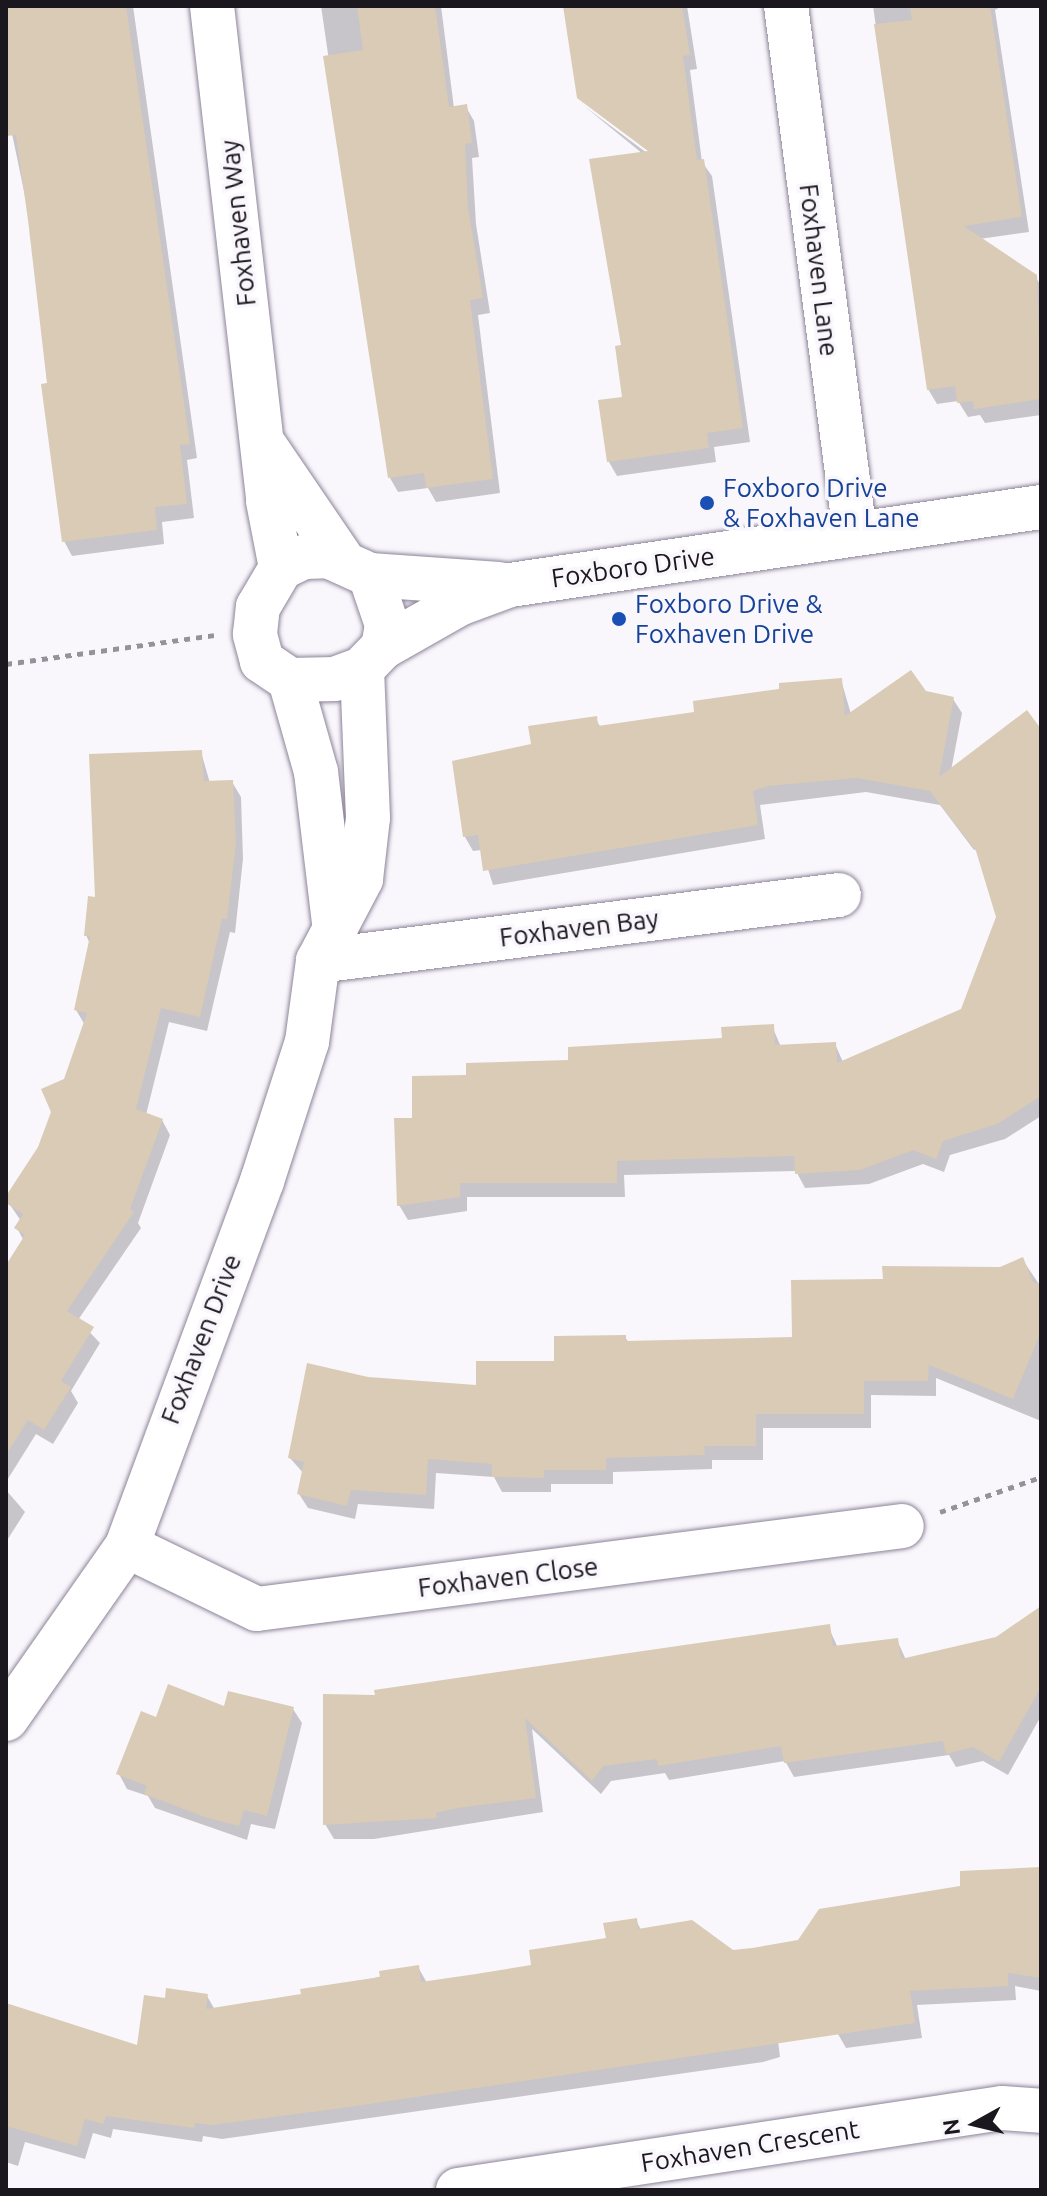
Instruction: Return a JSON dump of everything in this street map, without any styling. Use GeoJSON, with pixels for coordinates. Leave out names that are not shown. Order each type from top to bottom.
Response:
{"type":"FeatureCollection","features":[{"type":"Feature","properties":{"kind":"street","name":"Foxhaven Way"},"geometry":{"type":"LineString","coordinates":[[212,6],[262,440],[281,568]]}},
{"type":"Feature","properties":{"kind":"street","name":"Foxhaven Lane"},"geometry":{"type":"LineString","coordinates":[[786,6],[855,534]]}},
{"type":"Feature","properties":{"kind":"street","name":"Foxhaven Way"},"geometry":{"type":"LineString","coordinates":[[262,440],[356,567]]}},
{"type":"Feature","properties":{"kind":"street","name":"Foxboro Drive"},"geometry":{"type":"LineString","coordinates":[[372,658],[459,604],[510,585],[1041,507]]}},
{"type":"Feature","properties":{"kind":"street"},"geometry":{"type":"LineString","coordinates":[[304,557],[356,567],[387,625],[372,658],[314,683],[290,680],[262,661],[255,634],[258,607],[281,568],[304,557]]}},
{"type":"Feature","properties":{"kind":"street","name":"Foxboro Drive"},"geometry":{"type":"LineString","coordinates":[[356,567],[510,585]]}},
{"type":"Feature","properties":{"kind":"street","name":"Foxhaven Drive"},"geometry":{"type":"LineString","coordinates":[[6,1719],[127,1546],[267,1167],[307,1042],[327,946],[361,879],[368,818],[372,658]]}},
{"type":"Feature","properties":{"kind":"street","name":"Foxhaven Drive"},"geometry":{"type":"LineString","coordinates":[[290,680],[316,772],[327,946]]}},
{"type":"Feature","properties":{"kind":"street","name":"Foxhaven Bay"},"geometry":{"type":"LineString","coordinates":[[327,946],[839,895]]}},
{"type":"Feature","properties":{"kind":"street","name":"Foxhaven Close"},"geometry":{"type":"LineString","coordinates":[[127,1546],[257,1609],[902,1526]]}},
{"type":"Feature","properties":{"kind":"street","name":"Foxhaven Crescent"},"geometry":{"type":"LineString","coordinates":[[458,2190],[1002,2108],[1041,2111]]}},
{"type":"Feature","properties":{"kind":"path"},"geometry":{"type":"LineString","coordinates":[[6,664],[223,634]]}},
{"type":"Feature","properties":{"kind":"path"},"geometry":{"type":"LineString","coordinates":[[902,1526],[1041,1477]]}},
{"type":"Feature","properties":{"kind":"building"},"geometry":{"type":"Polygon","coordinates":[[[6,6],[126,6],[190,444],[180,445],[187,504],[155,507],[157,530],[62,542],[41,384],[47,383],[28,220],[16,135],[6,136],[6,6]]]}},
{"type":"Feature","properties":{"kind":"building"},"geometry":{"type":"Polygon","coordinates":[[[357,6],[435,6],[449,107],[467,104],[472,143],[465,144],[468,208],[483,298],[470,300],[493,479],[426,488],[424,473],[388,478],[323,56],[363,50],[357,6]]]}},
{"type":"Feature","properties":{"kind":"building"},"geometry":{"type":"Polygon","coordinates":[[[563,6],[682,6],[690,55],[683,56],[697,160],[704,159],[743,428],[707,433],[709,448],[607,462],[598,400],[622,397],[615,346],[621,345],[589,159],[648,151],[577,98],[563,6]]]}},
{"type":"Feature","properties":{"kind":"building"},"geometry":{"type":"Polygon","coordinates":[[[910,6],[990,6],[1022,217],[964,226],[1037,275],[1041,399],[974,409],[973,401],[957,403],[955,386],[927,390],[874,24],[912,20],[910,6]]]}},
{"type":"Feature","properties":{"kind":"building"},"geometry":{"type":"Polygon","coordinates":[[[911,670],[926,691],[954,697],[939,777],[1027,710],[1041,729],[1041,1096],[997,1124],[943,1141],[936,1159],[913,1150],[860,1170],[795,1174],[794,1156],[617,1161],[617,1183],[460,1183],[460,1197],[397,1206],[394,1118],[412,1118],[412,1076],[466,1075],[466,1063],[568,1060],[568,1047],[722,1038],[721,1027],[774,1024],[775,1045],[836,1042],[837,1063],[961,1009],[996,917],[976,851],[930,791],[857,778],[768,786],[753,791],[758,825],[483,871],[478,835],[463,837],[452,761],[531,744],[528,726],[597,716],[598,726],[694,712],[693,701],[779,689],[779,683],[842,678],[845,716],[911,670]]]}},
{"type":"Feature","properties":{"kind":"building"},"geometry":{"type":"Polygon","coordinates":[[[202,750],[204,781],[233,780],[236,843],[227,919],[222,919],[200,1017],[161,1008],[136,1109],[163,1119],[130,1209],[134,1212],[67,1311],[94,1327],[61,1381],[71,1387],[44,1430],[28,1420],[6,1455],[6,1265],[25,1235],[14,1228],[23,1214],[6,1203],[6,1196],[38,1147],[51,1112],[41,1089],[64,1079],[87,1013],[74,1010],[90,936],[84,936],[88,896],[95,897],[89,754],[202,750]]]}},
{"type":"Feature","properties":{"kind":"building"},"geometry":{"type":"Polygon","coordinates":[[[1023,1257],[1033,1282],[1041,1285],[1041,1332],[1013,1399],[929,1365],[928,1381],[864,1381],[864,1414],[756,1414],[756,1446],[704,1446],[705,1455],[606,1458],[606,1470],[544,1470],[544,1478],[492,1477],[492,1464],[428,1459],[426,1495],[351,1490],[347,1506],[297,1494],[304,1462],[288,1458],[307,1363],[368,1377],[476,1385],[476,1361],[554,1361],[554,1336],[626,1335],[626,1341],[792,1337],[791,1280],[883,1279],[882,1266],[1000,1267],[1023,1257]]]}},
{"type":"Feature","properties":{"kind":"building"},"geometry":{"type":"Polygon","coordinates":[[[1041,1606],[1041,1687],[999,1762],[973,1747],[946,1754],[943,1741],[784,1763],[781,1746],[658,1766],[657,1759],[603,1766],[592,1781],[525,1718],[536,1798],[457,1808],[436,1813],[437,1818],[323,1825],[323,1694],[375,1695],[374,1690],[830,1624],[833,1646],[898,1638],[901,1659],[996,1637],[1041,1606]]]}},
{"type":"Feature","properties":{"kind":"building"},"geometry":{"type":"Polygon","coordinates":[[[168,1684],[224,1706],[228,1691],[294,1707],[267,1816],[244,1810],[239,1826],[205,1817],[144,1794],[147,1786],[116,1774],[141,1711],[156,1717],[168,1684]]]}},
{"type":"Feature","properties":{"kind":"building"},"geometry":{"type":"Polygon","coordinates":[[[1041,1867],[1041,1978],[1008,1973],[1008,1986],[910,1991],[915,2023],[335,2109],[212,2125],[195,2123],[194,2128],[106,2116],[103,2124],[85,2119],[77,2146],[6,2126],[6,2003],[137,2045],[144,1995],[165,1998],[166,1988],[208,1994],[206,2009],[301,1994],[300,1989],[380,1977],[379,1971],[419,1965],[421,1982],[476,1974],[531,1965],[529,1950],[606,1938],[603,1923],[637,1918],[638,1929],[692,1920],[733,1950],[752,1948],[798,1940],[819,1909],[960,1886],[960,1871],[1041,1867]]]}},
{"type":"Feature","properties":{"kind":"place","name":"Foxboro Drive & Foxhaven Lane"},"geometry":{"type":"Point","coordinates":[707,503]}},
{"type":"Feature","properties":{"kind":"place","name":"Foxboro Drive & Foxhaven Drive"},"geometry":{"type":"Point","coordinates":[619,619]}}]}
